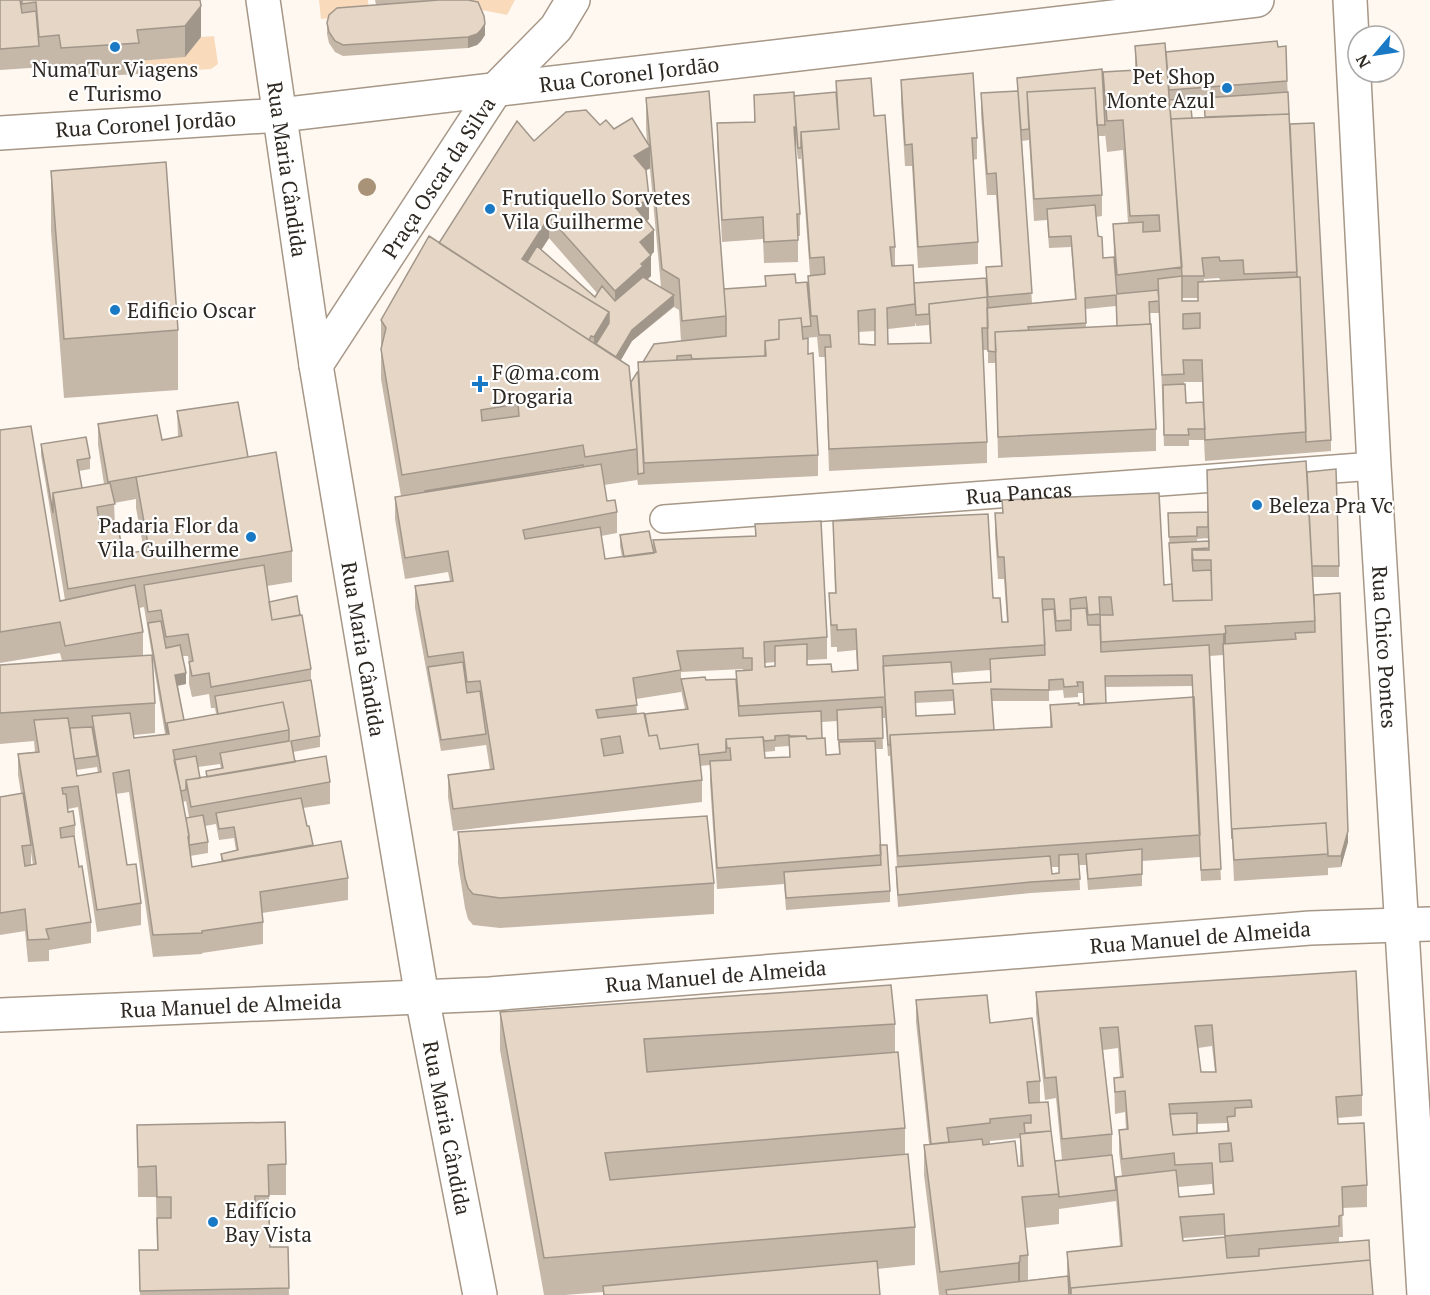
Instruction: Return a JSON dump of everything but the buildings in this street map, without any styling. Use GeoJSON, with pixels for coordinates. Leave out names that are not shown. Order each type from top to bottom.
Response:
{"type":"FeatureCollection","features":[{"type":"Feature","properties":{"kind":"street","name":"Rua Maria Cândida"},"geometry":{"type":"LineString","coordinates":[[263,0],[316,365],[422,997],[480,1295]]}},
{"type":"Feature","properties":{"kind":"street","name":"Praça Oscar da Silva"},"geometry":{"type":"LineString","coordinates":[[316,365],[496,89],[556,28],[573,0]]}},
{"type":"Feature","properties":{"kind":"street","name":"Rua Coronel Jordão"},"geometry":{"type":"LineString","coordinates":[[0,133],[280,115],[1257,0]]}},
{"type":"Feature","properties":{"kind":"street","name":"Rua Chico Pontes"},"geometry":{"type":"LineString","coordinates":[[1350,0],[1374,466],[1416,925],[1424,1295]]}},
{"type":"Feature","properties":{"kind":"street","name":"Rua Manuel de Almeida"},"geometry":{"type":"LineString","coordinates":[[0,1015],[502,993],[1310,928],[1416,925]]}},
{"type":"Feature","properties":{"kind":"lane","name":"Rua Pancas"},"geometry":{"type":"LineString","coordinates":[[664,519],[1374,466]]}},
{"type":"Feature","properties":{"kind":"shaded area"},"geometry":{"type":"Polygon","coordinates":[[[319,0],[368,0],[369,14],[321,19],[319,0]]]}},
{"type":"Feature","properties":{"kind":"shaded area"},"geometry":{"type":"Polygon","coordinates":[[[465,0],[515,0],[507,15],[467,7],[465,0]]]}},
{"type":"Feature","properties":{"kind":"shaded area"},"geometry":{"type":"Polygon","coordinates":[[[214,36],[218,64],[211,69],[139,74],[137,61],[185,56],[201,37],[214,36]]]}},
{"type":"Feature","properties":{"kind":"place","name":"NumaTur Viagens e Turismo"},"geometry":{"type":"Point","coordinates":[115,47]}},
{"type":"Feature","properties":{"kind":"place","name":"Pet Shop Monte Azul"},"geometry":{"type":"Point","coordinates":[1227,88]}},
{"type":"Feature","properties":{"kind":"place","name":"Frutiquello Sorvetes Vila Guilherme"},"geometry":{"type":"Point","coordinates":[490,209]}},
{"type":"Feature","properties":{"kind":"place","name":"Edificio Oscar"},"geometry":{"type":"Point","coordinates":[115,310]}},
{"type":"Feature","properties":{"kind":"place","name":"F@ma.com Drogaria"},"geometry":{"type":"Point","coordinates":[480,384]}},
{"type":"Feature","properties":{"kind":"place","name":"Beleza Pra Vc"},"geometry":{"type":"Point","coordinates":[1257,505]}},
{"type":"Feature","properties":{"kind":"place","name":"Padaria Flor da Vila Guilherme"},"geometry":{"type":"Point","coordinates":[251,537]}},
{"type":"Feature","properties":{"kind":"place","name":"Edifício Bay Vista"},"geometry":{"type":"Point","coordinates":[213,1222]}}]}
